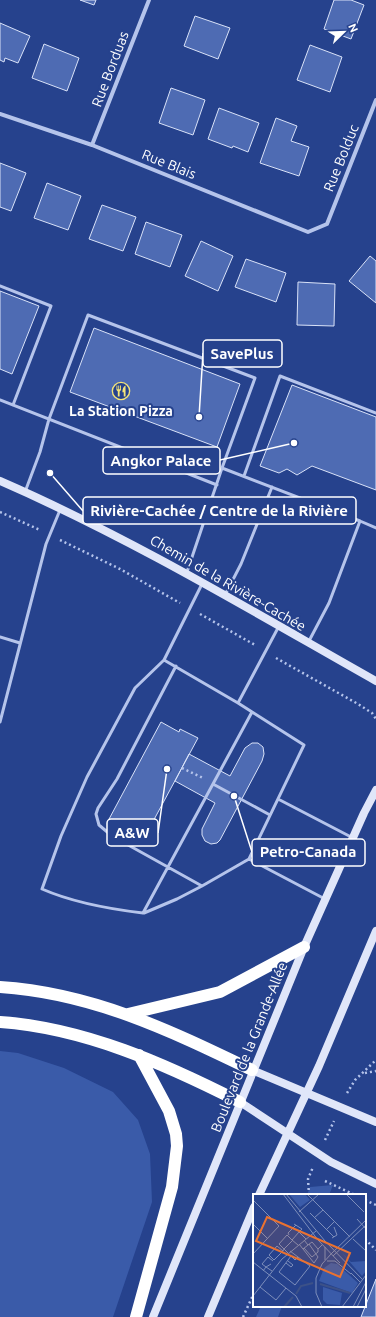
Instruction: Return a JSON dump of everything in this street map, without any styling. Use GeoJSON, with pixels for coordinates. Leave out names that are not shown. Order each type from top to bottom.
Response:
{"type":"FeatureCollection","features":[{"type":"Feature","properties":{"kind":"highway"},"geometry":{"type":"LineString","coordinates":[[128,1014],[220,992],[304,947]]}},
{"type":"Feature","properties":{"kind":"highway"},"geometry":{"type":"LineString","coordinates":[[0,987],[63,996],[128,1014],[154,1024],[252,1070]]}},
{"type":"Feature","properties":{"kind":"highway"},"geometry":{"type":"LineString","coordinates":[[0,1022],[68,1033],[139,1056],[240,1102]]}},
{"type":"Feature","properties":{"kind":"highway"},"geometry":{"type":"LineString","coordinates":[[136,1317],[172,1188],[177,1146],[176,1134],[168,1111],[139,1056]]}},
{"type":"Feature","properties":{"kind":"street","name":"Rue Borduas"},"geometry":{"type":"LineString","coordinates":[[92,145],[149,0]]}},
{"type":"Feature","properties":{"kind":"street","name":"Rue Bolduc"},"geometry":{"type":"LineString","coordinates":[[327,224],[376,100]]}},
{"type":"Feature","properties":{"kind":"street","name":"Rue Blais"},"geometry":{"type":"LineString","coordinates":[[0,114],[92,145],[308,232],[327,224]]}},
{"type":"Feature","properties":{"kind":"street","name":"Chemin de la Rivière-Cachée"},"geometry":{"type":"LineString","coordinates":[[0,481],[60,508],[133,544],[376,681]]}},
{"type":"Feature","properties":{"kind":"street","name":"Boulevard de la Grande-Allée"},"geometry":{"type":"LineString","coordinates":[[153,1317],[252,1070],[304,947],[376,790]]}},
{"type":"Feature","properties":{"kind":"street"},"geometry":{"type":"LineString","coordinates":[[259,1194],[287,1132],[320,1066],[376,931]]}},
{"type":"Feature","properties":{"kind":"street"},"geometry":{"type":"LineString","coordinates":[[252,1070],[376,1122]]}},
{"type":"Feature","properties":{"kind":"street"},"geometry":{"type":"LineString","coordinates":[[240,1102],[330,1162],[376,1184]]}},
{"type":"Feature","properties":{"kind":"street"},"geometry":{"type":"LineString","coordinates":[[208,1317],[253,1209]]}},
{"type":"Feature","properties":{"kind":"lane"},"geometry":{"type":"LineString","coordinates":[[0,286],[51,306],[13,405]]}},
{"type":"Feature","properties":{"kind":"lane"},"geometry":{"type":"LineString","coordinates":[[25,492],[40,452],[49,419],[88,315],[255,378],[222,468],[187,574]]}},
{"type":"Feature","properties":{"kind":"lane"},"geometry":{"type":"LineString","coordinates":[[244,476],[280,376],[376,413]]}},
{"type":"Feature","properties":{"kind":"lane"},"geometry":{"type":"LineString","coordinates":[[0,400],[217,485]]}},
{"type":"Feature","properties":{"kind":"lane"},"geometry":{"type":"LineString","coordinates":[[222,468],[376,528]]}},
{"type":"Feature","properties":{"kind":"lane"},"geometry":{"type":"LineString","coordinates":[[225,595],[244,556],[272,487]]}},
{"type":"Feature","properties":{"kind":"lane"},"geometry":{"type":"LineString","coordinates":[[0,722],[46,544],[60,508]]}},
{"type":"Feature","properties":{"kind":"lane"},"geometry":{"type":"LineString","coordinates":[[308,643],[329,603],[360,521]]}},
{"type":"Feature","properties":{"kind":"lane"},"geometry":{"type":"LineString","coordinates":[[164,660],[238,703],[304,745],[249,859],[177,899],[143,913],[115,910],[57,896],[42,889],[61,836],[87,778],[135,688],[164,660],[203,583]]}},
{"type":"Feature","properties":{"kind":"lane"},"geometry":{"type":"LineString","coordinates":[[238,703],[279,626]]}},
{"type":"Feature","properties":{"kind":"lane"},"geometry":{"type":"LineString","coordinates":[[0,637],[20,643]]}},
{"type":"Feature","properties":{"kind":"lane"},"geometry":{"type":"LineString","coordinates":[[176,666],[117,779],[102,800],[96,814],[99,825],[103,830],[202,886]]}},
{"type":"Feature","properties":{"kind":"lane"},"geometry":{"type":"LineString","coordinates":[[143,913],[252,712]]}},
{"type":"Feature","properties":{"kind":"lane"},"geometry":{"type":"LineString","coordinates":[[213,784],[270,815]]}},
{"type":"Feature","properties":{"kind":"lane"},"geometry":{"type":"LineString","coordinates":[[278,799],[353,838]]}},
{"type":"Feature","properties":{"kind":"lane"},"geometry":{"type":"LineString","coordinates":[[249,859],[325,899]]}},
{"type":"Feature","properties":{"kind":"path"},"geometry":{"type":"LineString","coordinates":[[0,512],[40,531]]}},
{"type":"Feature","properties":{"kind":"path"},"geometry":{"type":"LineString","coordinates":[[58,539],[120,569],[167,595]]}},
{"type":"Feature","properties":{"kind":"path"},"geometry":{"type":"LineString","coordinates":[[210,620],[245,640]]}},
{"type":"Feature","properties":{"kind":"path"},"geometry":{"type":"LineString","coordinates":[[286,663],[358,704],[372,713],[376,718]]}},
{"type":"Feature","properties":{"kind":"path"},"geometry":{"type":"LineString","coordinates":[[182,768],[213,784]]}},
{"type":"Feature","properties":{"kind":"path"},"geometry":{"type":"LineString","coordinates":[[350,1088],[354,1080],[363,1074],[376,1060]]}},
{"type":"Feature","properties":{"kind":"path"},"geometry":{"type":"LineString","coordinates":[[363,1074],[376,1071]]}},
{"type":"Feature","properties":{"kind":"path"},"geometry":{"type":"LineString","coordinates":[[327,1137],[330,1131]]}},
{"type":"Feature","properties":{"kind":"path"},"geometry":{"type":"LineString","coordinates":[[308,1179],[308,1194]]}},
{"type":"Feature","properties":{"kind":"path"},"geometry":{"type":"LineString","coordinates":[[325,1181],[353,1194]]}},
{"type":"Feature","properties":{"kind":"path"},"geometry":{"type":"LineString","coordinates":[[366,1200],[376,1205]]}},
{"type":"Feature","properties":{"kind":"path"},"geometry":{"type":"LineString","coordinates":[[366,1240],[376,1250]]}},
{"type":"Feature","properties":{"kind":"path"},"geometry":{"type":"LineString","coordinates":[[243,1317],[253,1295]]}},
{"type":"Feature","properties":{"kind":"shaded area"},"geometry":{"type":"Polygon","coordinates":[[[0,1051],[18,1053],[64,1068],[113,1092],[138,1120],[150,1154],[152,1202],[113,1317],[0,1317],[0,1051]]]}},
{"type":"Feature","properties":{"kind":"shaded area"},"geometry":{"type":"Polygon","coordinates":[[[333,1185],[329,1194],[307,1194],[310,1187],[333,1185]]]}},
{"type":"Feature","properties":{"kind":"shaded area"},"geometry":{"type":"Polygon","coordinates":[[[261,1307],[282,1307],[278,1317],[256,1317],[261,1307]]]}},
{"type":"Feature","properties":{"kind":"building"},"geometry":{"type":"Polygon","coordinates":[[[80,0],[96,0],[94,5],[80,0]]]}},
{"type":"Feature","properties":{"kind":"building"},"geometry":{"type":"Polygon","coordinates":[[[334,0],[351,0],[364,5],[351,39],[324,29],[334,0]]]}},
{"type":"Feature","properties":{"kind":"building"},"geometry":{"type":"Polygon","coordinates":[[[195,16],[230,28],[218,59],[184,46],[195,16]]]}},
{"type":"Feature","properties":{"kind":"building"},"geometry":{"type":"Polygon","coordinates":[[[0,23],[30,36],[18,63],[5,58],[4,62],[0,60],[0,23]]]}},
{"type":"Feature","properties":{"kind":"building"},"geometry":{"type":"Polygon","coordinates":[[[44,44],[79,58],[67,91],[32,78],[44,44]]]}},
{"type":"Feature","properties":{"kind":"building"},"geometry":{"type":"Polygon","coordinates":[[[310,45],[342,57],[330,92],[297,80],[310,45]]]}},
{"type":"Feature","properties":{"kind":"building"},"geometry":{"type":"Polygon","coordinates":[[[171,88],[205,100],[193,135],[159,123],[171,88]]]}},
{"type":"Feature","properties":{"kind":"building"},"geometry":{"type":"Polygon","coordinates":[[[219,108],[259,123],[248,152],[208,139],[219,108]]]}},
{"type":"Feature","properties":{"kind":"building"},"geometry":{"type":"Polygon","coordinates":[[[276,118],[297,126],[291,141],[309,147],[299,176],[260,163],[276,118]]]}},
{"type":"Feature","properties":{"kind":"building"},"geometry":{"type":"Polygon","coordinates":[[[0,163],[26,173],[11,211],[0,207],[0,163]]]}},
{"type":"Feature","properties":{"kind":"building"},"geometry":{"type":"Polygon","coordinates":[[[47,183],[81,196],[68,230],[34,218],[47,183]]]}},
{"type":"Feature","properties":{"kind":"building"},"geometry":{"type":"Polygon","coordinates":[[[102,205],[136,217],[123,251],[89,239],[102,205]]]}},
{"type":"Feature","properties":{"kind":"building"},"geometry":{"type":"Polygon","coordinates":[[[146,222],[182,235],[170,267],[135,254],[146,222]]]}},
{"type":"Feature","properties":{"kind":"building"},"geometry":{"type":"Polygon","coordinates":[[[201,241],[233,256],[218,291],[185,276],[201,241]]]}},
{"type":"Feature","properties":{"kind":"building"},"geometry":{"type":"Polygon","coordinates":[[[370,256],[376,261],[376,303],[349,281],[370,256]]]}},
{"type":"Feature","properties":{"kind":"building"},"geometry":{"type":"Polygon","coordinates":[[[246,259],[286,273],[276,302],[235,287],[246,259]]]}},
{"type":"Feature","properties":{"kind":"building"},"geometry":{"type":"Polygon","coordinates":[[[298,282],[335,284],[334,326],[297,325],[298,282]]]}},
{"type":"Feature","properties":{"kind":"building"},"geometry":{"type":"Polygon","coordinates":[[[0,291],[39,306],[12,374],[0,369],[0,291]]]}},
{"type":"Feature","properties":{"kind":"building"},"geometry":{"type":"Polygon","coordinates":[[[94,328],[240,384],[217,447],[70,392],[94,328]]]}},
{"type":"Feature","properties":{"kind":"building"},"geometry":{"type":"Polygon","coordinates":[[[292,385],[376,417],[376,490],[312,466],[297,475],[287,469],[279,473],[260,466],[292,385]]]}},
{"type":"Feature","properties":{"kind":"building"},"geometry":{"type":"Polygon","coordinates":[[[161,722],[179,732],[180,729],[198,738],[143,840],[139,838],[138,841],[127,835],[128,832],[108,821],[161,722]]]}},
{"type":"Feature","properties":{"kind":"building"},"geometry":{"type":"Polygon","coordinates":[[[252,743],[258,743],[263,747],[264,754],[262,761],[220,840],[217,843],[211,844],[205,841],[202,835],[202,829],[215,803],[175,781],[189,754],[230,776],[245,748],[252,743]]]}},
{"type":"Feature","properties":{"kind":"building"},"geometry":{"type":"Polygon","coordinates":[[[376,1279],[376,1317],[361,1317],[376,1279]]]}},
{"type":"Feature","properties":{"kind":"place","name":"La Station Pizza"},"geometry":{"type":"Point","coordinates":[121,391]}},
{"type":"Feature","properties":{"kind":"place","name":"SavePlus"},"geometry":{"type":"Point","coordinates":[199,417]}},
{"type":"Feature","properties":{"kind":"place","name":"Angkor Palace"},"geometry":{"type":"Point","coordinates":[294,443]}},
{"type":"Feature","properties":{"kind":"place","name":"Rivière-Cachée / Centre de la Rivière"},"geometry":{"type":"Point","coordinates":[50,473]}},
{"type":"Feature","properties":{"kind":"place","name":"A&W"},"geometry":{"type":"Point","coordinates":[167,769]}},
{"type":"Feature","properties":{"kind":"place","name":"Petro-Canada"},"geometry":{"type":"Point","coordinates":[234,796]}}]}
